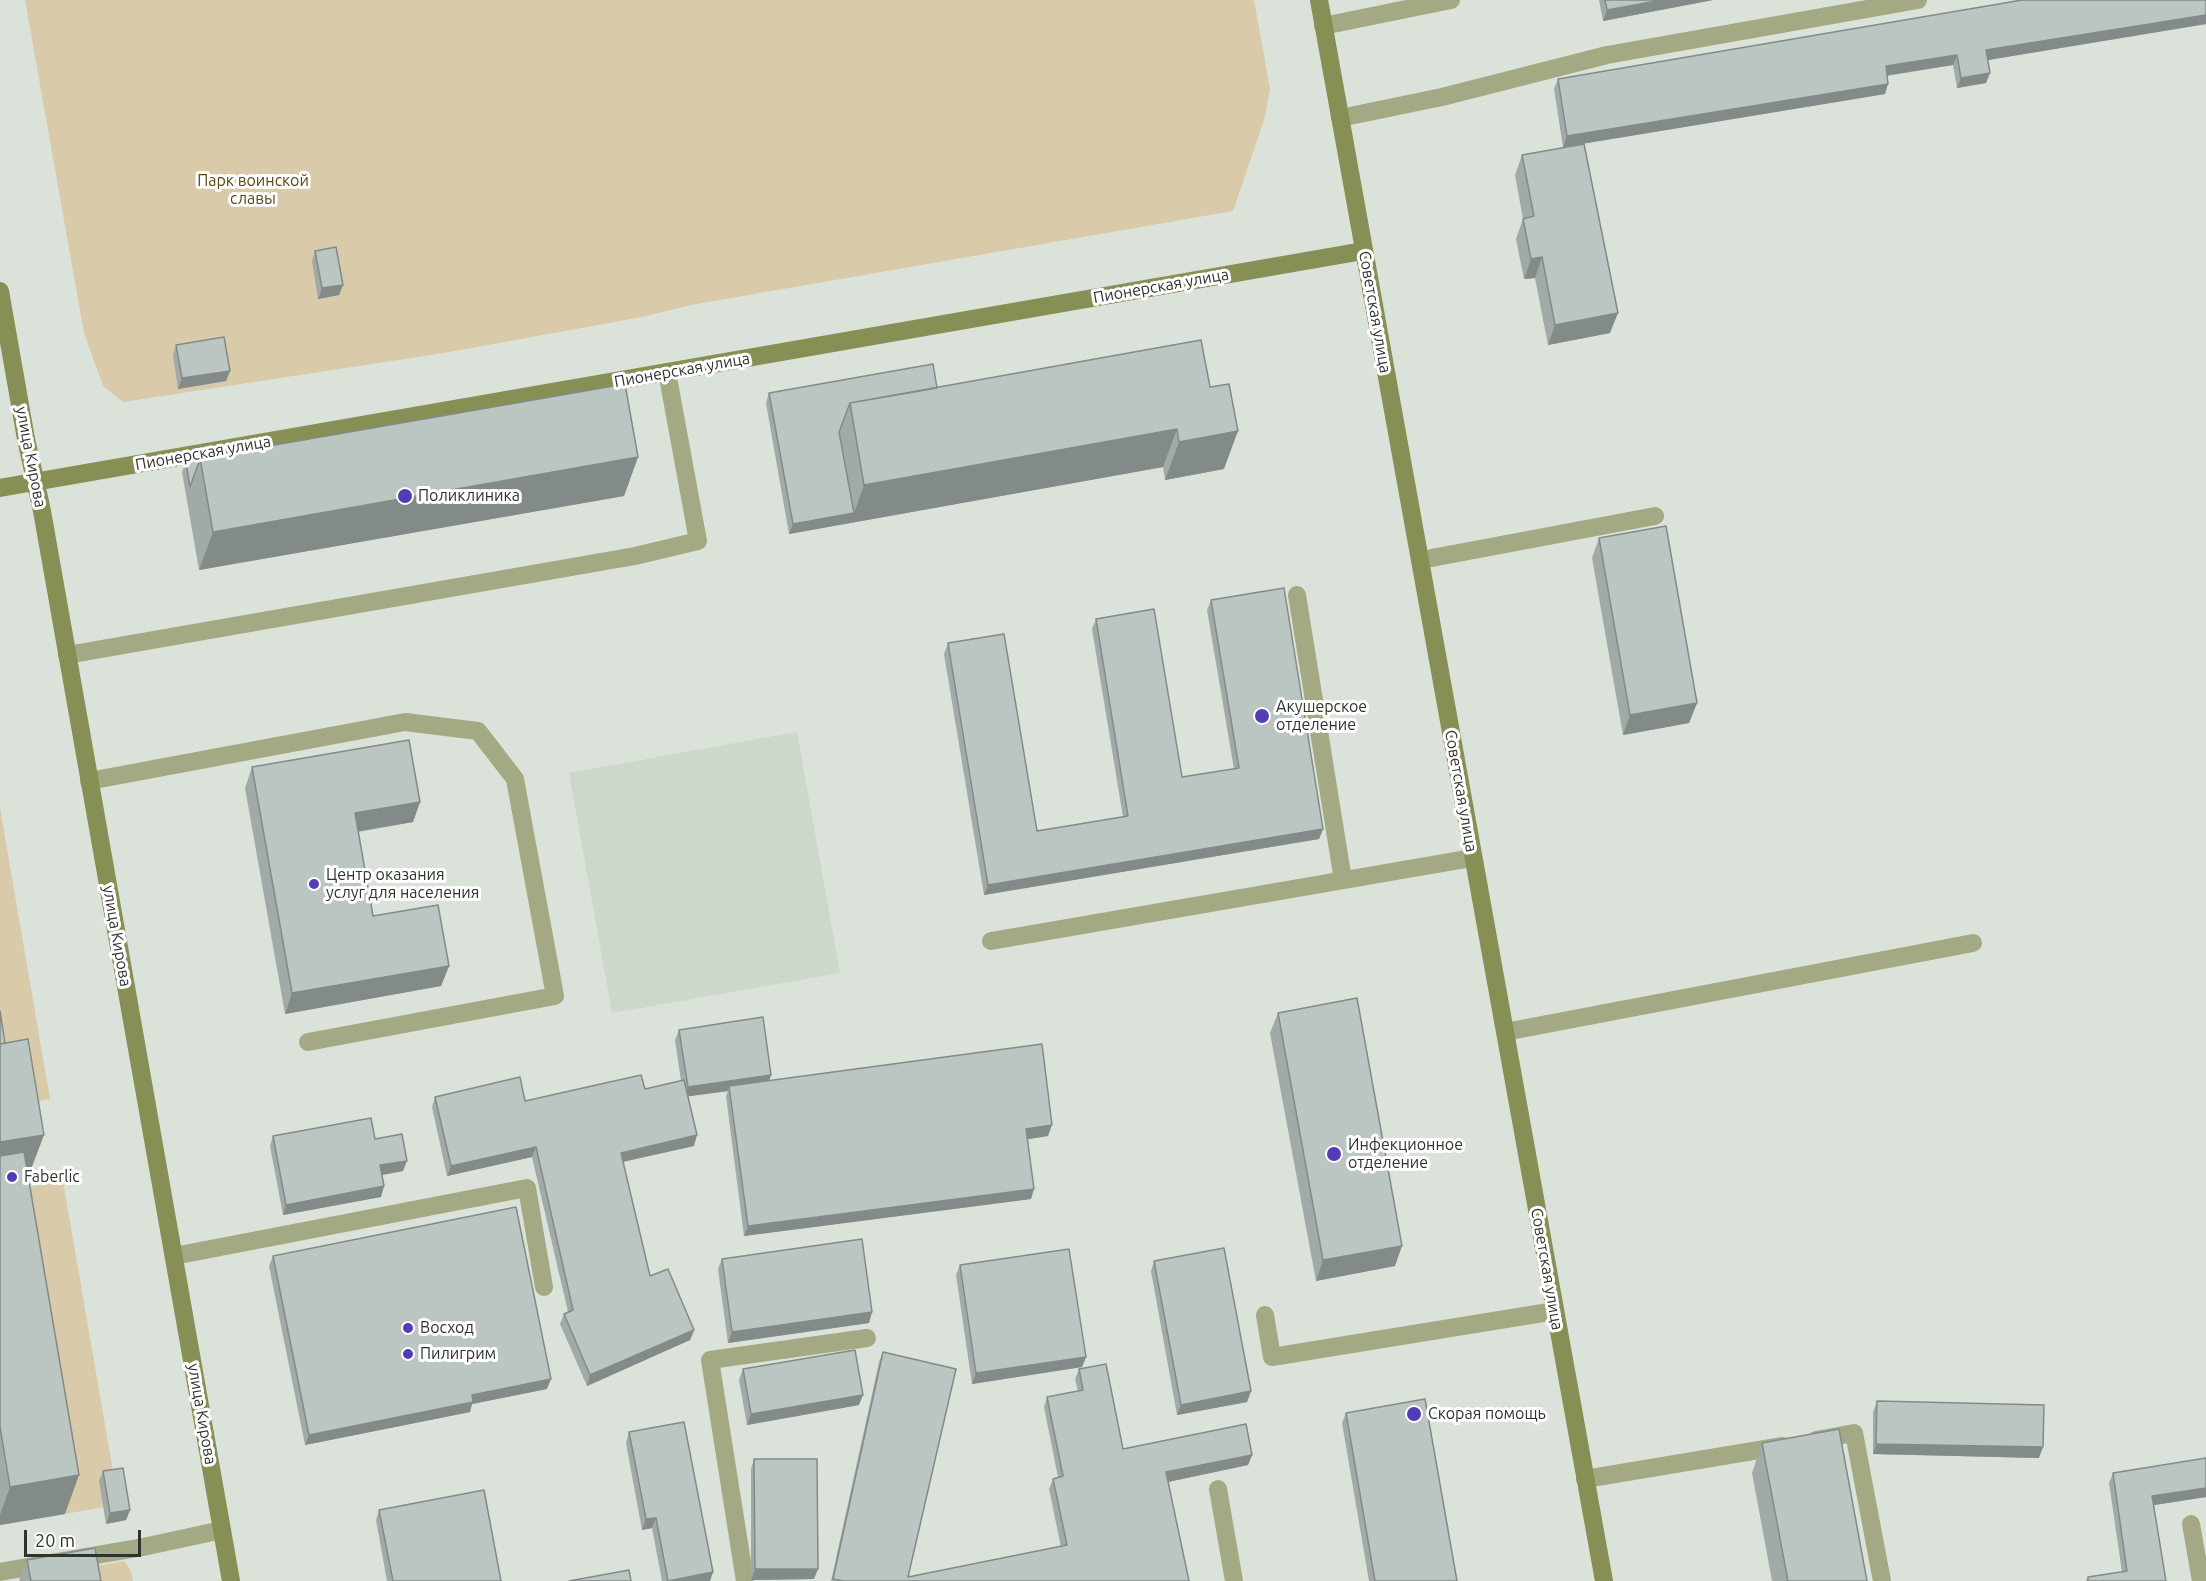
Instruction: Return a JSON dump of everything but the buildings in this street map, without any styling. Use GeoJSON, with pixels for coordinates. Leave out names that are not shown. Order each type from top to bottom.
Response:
{"type":"FeatureCollection","features":[{"type":"Feature","properties":{"kind":"street","name":"Советская улица"},"geometry":{"type":"LineString","coordinates":[[1319,0],[1604,1581]]}},
{"type":"Feature","properties":{"kind":"street","name":"Пионерская улица"},"geometry":{"type":"LineString","coordinates":[[0,488],[1363,251]]}},
{"type":"Feature","properties":{"kind":"street","name":"улица Кирова"},"geometry":{"type":"LineString","coordinates":[[0,291],[231,1581]]}},
{"type":"Feature","properties":{"kind":"lane"},"geometry":{"type":"LineString","coordinates":[[1323,26],[1451,0]]}},
{"type":"Feature","properties":{"kind":"lane"},"geometry":{"type":"LineString","coordinates":[[1340,118],[1442,97],[1607,55],[1918,0]]}},
{"type":"Feature","properties":{"kind":"lane"},"geometry":{"type":"LineString","coordinates":[[67,655],[635,556],[698,541],[667,372]]}},
{"type":"Feature","properties":{"kind":"lane"},"geometry":{"type":"LineString","coordinates":[[1421,560],[1655,516]]}},
{"type":"Feature","properties":{"kind":"lane"},"geometry":{"type":"LineString","coordinates":[[1297,596],[1343,880]]}},
{"type":"Feature","properties":{"kind":"lane"},"geometry":{"type":"LineString","coordinates":[[89,781],[405,722],[478,731],[515,779],[555,996],[308,1042]]}},
{"type":"Feature","properties":{"kind":"lane"},"geometry":{"type":"LineString","coordinates":[[991,941],[1472,858]]}},
{"type":"Feature","properties":{"kind":"lane"},"geometry":{"type":"LineString","coordinates":[[1505,1032],[1973,943]]}},
{"type":"Feature","properties":{"kind":"lane"},"geometry":{"type":"LineString","coordinates":[[174,1256],[527,1188],[544,1287]]}},
{"type":"Feature","properties":{"kind":"lane"},"geometry":{"type":"LineString","coordinates":[[1265,1315],[1272,1357],[1555,1311]]}},
{"type":"Feature","properties":{"kind":"lane"},"geometry":{"type":"LineString","coordinates":[[745,1581],[710,1360],[867,1338]]}},
{"type":"Feature","properties":{"kind":"lane"},"geometry":{"type":"LineString","coordinates":[[1585,1479],[1854,1433],[1882,1581]]}},
{"type":"Feature","properties":{"kind":"lane"},"geometry":{"type":"LineString","coordinates":[[1218,1489],[1234,1581]]}},
{"type":"Feature","properties":{"kind":"lane"},"geometry":{"type":"LineString","coordinates":[[2191,1524],[2201,1581]]}},
{"type":"Feature","properties":{"kind":"lane"},"geometry":{"type":"LineString","coordinates":[[0,1572],[143,1547],[222,1530]]}},
{"type":"Feature","properties":{"kind":"shaded area"},"geometry":{"type":"Polygon","coordinates":[[[797,732],[840,973],[612,1013],[569,773],[797,732]]]}},
{"type":"Feature","properties":{"kind":"green space","name":"Парк воинской славы"},"geometry":{"type":"Polygon","coordinates":[[[25,0],[1254,0],[1270,89],[1265,117],[1233,211],[691,305],[642,317],[444,353],[123,402],[103,386],[84,333],[25,0]]]}},
{"type":"Feature","properties":{"kind":"green space"},"geometry":{"type":"Polygon","coordinates":[[[0,808],[50,1099],[11,1106],[0,1094],[0,808]]]}},
{"type":"Feature","properties":{"kind":"green space"},"geometry":{"type":"Polygon","coordinates":[[[63,1181],[114,1477],[104,1507],[65,1514],[10,1190],[63,1181]]]}},
{"type":"Feature","properties":{"kind":"green space"},"geometry":{"type":"Polygon","coordinates":[[[124,1561],[131,1571],[133,1581],[81,1581],[79,1569],[124,1561]]]}},
{"type":"Feature","properties":{"kind":"place","name":"Поликлиника"},"geometry":{"type":"Point","coordinates":[405,496]}},
{"type":"Feature","properties":{"kind":"place","name":"Акушерское отделение"},"geometry":{"type":"Point","coordinates":[1262,716]}},
{"type":"Feature","properties":{"kind":"place","name":"Центр оказания услуг для населения"},"geometry":{"type":"Point","coordinates":[314,884]}},
{"type":"Feature","properties":{"kind":"place","name":"Инфекционное отделение"},"geometry":{"type":"Point","coordinates":[1334,1154]}},
{"type":"Feature","properties":{"kind":"place","name":"Faberlic"},"geometry":{"type":"Point","coordinates":[12,1177]}},
{"type":"Feature","properties":{"kind":"place","name":"Восход"},"geometry":{"type":"Point","coordinates":[408,1328]}},
{"type":"Feature","properties":{"kind":"place","name":"Пилигрим"},"geometry":{"type":"Point","coordinates":[408,1354]}},
{"type":"Feature","properties":{"kind":"place","name":"Скорая помощь"},"geometry":{"type":"Point","coordinates":[1414,1414]}}]}
